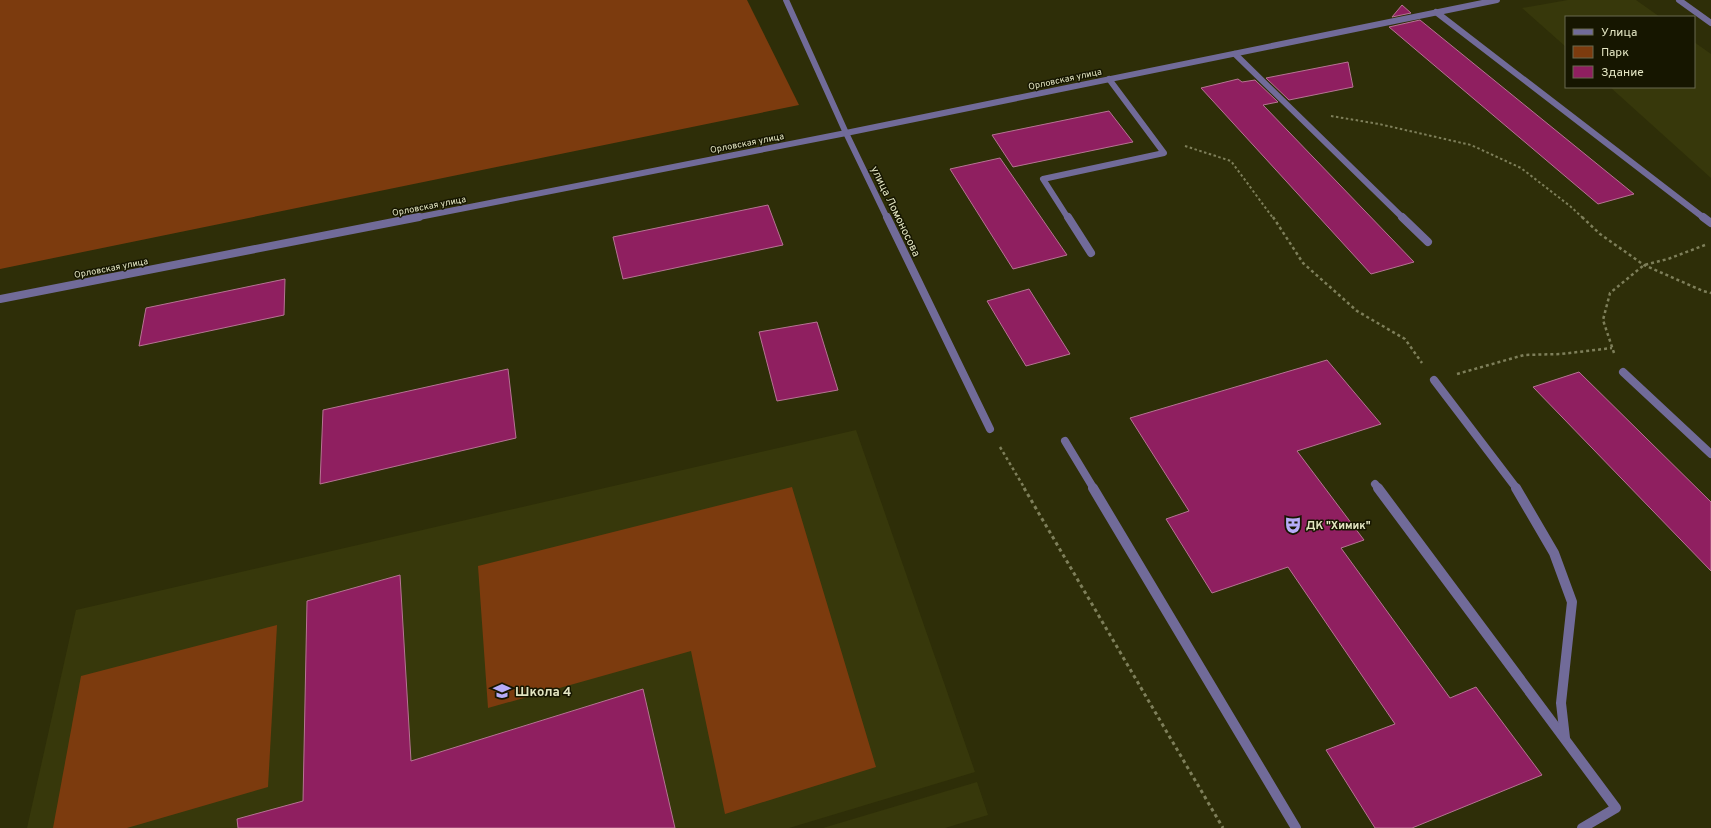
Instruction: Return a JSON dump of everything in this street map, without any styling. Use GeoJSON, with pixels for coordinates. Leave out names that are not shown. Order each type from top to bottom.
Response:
{"type":"FeatureCollection","features":[{"type":"Feature","properties":{"kind":"street","name":"улица Ломоносова"},"geometry":{"type":"LineString","coordinates":[[786,0],[846,133],[990,429]]}},
{"type":"Feature","properties":{"kind":"street","name":"Орловская улица"},"geometry":{"type":"LineString","coordinates":[[0,299],[846,133],[1497,0]]}},
{"type":"Feature","properties":{"kind":"street"},"geometry":{"type":"LineString","coordinates":[[1679,0],[1711,23]]}},
{"type":"Feature","properties":{"kind":"street"},"geometry":{"type":"LineString","coordinates":[[1436,12],[1711,223]]}},
{"type":"Feature","properties":{"kind":"street"},"geometry":{"type":"LineString","coordinates":[[1235,54],[1428,242]]}},
{"type":"Feature","properties":{"kind":"street"},"geometry":{"type":"LineString","coordinates":[[1091,253],[1043,180],[1164,153],[1109,79]]}},
{"type":"Feature","properties":{"kind":"street"},"geometry":{"type":"LineString","coordinates":[[1623,372],[1711,454]]}},
{"type":"Feature","properties":{"kind":"street"},"geometry":{"type":"LineString","coordinates":[[1434,380],[1514,485],[1554,553],[1572,602],[1561,703],[1565,739]]}},
{"type":"Feature","properties":{"kind":"street"},"geometry":{"type":"LineString","coordinates":[[1065,441],[1296,828]]}},
{"type":"Feature","properties":{"kind":"street"},"geometry":{"type":"LineString","coordinates":[[1375,484],[1616,808],[1582,828]]}},
{"type":"Feature","properties":{"kind":"path"},"geometry":{"type":"LineString","coordinates":[[1292,110],[1378,124],[1471,146],[1478,149],[1521,168],[1570,206],[1600,234],[1644,265],[1711,292]]}},
{"type":"Feature","properties":{"kind":"path"},"geometry":{"type":"LineString","coordinates":[[1152,136],[1231,161],[1267,208],[1303,263],[1357,311],[1405,339],[1434,380],[1524,355],[1561,354],[1612,348]]}},
{"type":"Feature","properties":{"kind":"path"},"geometry":{"type":"LineString","coordinates":[[1623,372],[1616,360],[1602,320],[1610,293],[1644,265],[1668,259],[1711,244]]}},
{"type":"Feature","properties":{"kind":"path"},"geometry":{"type":"LineString","coordinates":[[990,429],[1223,828]]}},
{"type":"Feature","properties":{"kind":"shaded area"},"geometry":{"type":"Polygon","coordinates":[[[1568,0],[1636,0],[1659,16],[1565,16],[1565,46],[1522,8],[1568,0]]]}},
{"type":"Feature","properties":{"kind":"shaded area"},"geometry":{"type":"Polygon","coordinates":[[[1695,43],[1711,54],[1711,178],[1611,88],[1695,88],[1695,43]]]}},
{"type":"Feature","properties":{"kind":"shaded area","name":"Школа 4"},"geometry":{"type":"Polygon","coordinates":[[[856,430],[975,772],[789,828],[27,828],[76,610],[856,430]]]}},
{"type":"Feature","properties":{"kind":"shaded area"},"geometry":{"type":"Polygon","coordinates":[[[977,782],[988,815],[945,828],[823,828],[977,782]]]}},
{"type":"Feature","properties":{"kind":"green space"},"geometry":{"type":"Polygon","coordinates":[[[0,0],[747,0],[799,105],[0,269],[0,0]]]}},
{"type":"Feature","properties":{"kind":"green space"},"geometry":{"type":"Polygon","coordinates":[[[792,487],[876,767],[725,814],[691,651],[488,708],[478,566],[792,487]]]}},
{"type":"Feature","properties":{"kind":"green space"},"geometry":{"type":"Polygon","coordinates":[[[277,625],[268,787],[127,828],[53,828],[81,676],[277,625]]]}},
{"type":"Feature","properties":{"kind":"building"},"geometry":{"type":"Polygon","coordinates":[[[1402,5],[1411,13],[1392,17],[1402,5]]]}},
{"type":"Feature","properties":{"kind":"building"},"geometry":{"type":"Polygon","coordinates":[[[1420,20],[1634,194],[1598,204],[1389,27],[1420,20]]]}},
{"type":"Feature","properties":{"kind":"building"},"geometry":{"type":"Polygon","coordinates":[[[1348,62],[1353,87],[1289,100],[1266,78],[1348,62]]]}},
{"type":"Feature","properties":{"kind":"building"},"geometry":{"type":"Polygon","coordinates":[[[1238,79],[1242,82],[1255,80],[1278,102],[1263,105],[1414,262],[1371,274],[1201,88],[1238,79]]]}},
{"type":"Feature","properties":{"kind":"building"},"geometry":{"type":"Polygon","coordinates":[[[1109,111],[1133,142],[1013,167],[992,135],[1109,111]]]}},
{"type":"Feature","properties":{"kind":"building"},"geometry":{"type":"Polygon","coordinates":[[[1000,158],[1067,255],[1013,269],[950,169],[1000,158]]]}},
{"type":"Feature","properties":{"kind":"building"},"geometry":{"type":"Polygon","coordinates":[[[768,205],[783,245],[623,279],[613,237],[768,205]]]}},
{"type":"Feature","properties":{"kind":"building"},"geometry":{"type":"Polygon","coordinates":[[[285,279],[284,315],[139,346],[146,308],[285,279]]]}},
{"type":"Feature","properties":{"kind":"building"},"geometry":{"type":"Polygon","coordinates":[[[1029,289],[1070,354],[1026,366],[987,301],[1029,289]]]}},
{"type":"Feature","properties":{"kind":"building"},"geometry":{"type":"Polygon","coordinates":[[[817,322],[838,390],[777,401],[759,332],[817,322]]]}},
{"type":"Feature","properties":{"kind":"building","name":"ДК \"Химик\""},"geometry":{"type":"Polygon","coordinates":[[[1327,360],[1381,424],[1297,451],[1364,540],[1341,548],[1450,698],[1476,687],[1542,775],[1412,828],[1375,828],[1326,750],[1395,724],[1288,567],[1212,593],[1166,519],[1189,511],[1130,418],[1327,360]]]}},
{"type":"Feature","properties":{"kind":"building"},"geometry":{"type":"Polygon","coordinates":[[[508,369],[516,438],[320,484],[323,410],[508,369]]]}},
{"type":"Feature","properties":{"kind":"building"},"geometry":{"type":"Polygon","coordinates":[[[1579,372],[1711,502],[1711,571],[1533,387],[1579,372]]]}},
{"type":"Feature","properties":{"kind":"building"},"geometry":{"type":"Polygon","coordinates":[[[400,575],[411,761],[643,689],[675,828],[238,828],[237,819],[303,801],[307,601],[400,575]]]}},
{"type":"Feature","properties":{"kind":"place","name":"ДК \"Химик\""},"geometry":{"type":"Point","coordinates":[1293,525]}},
{"type":"Feature","properties":{"kind":"place","name":"Школа 4"},"geometry":{"type":"Point","coordinates":[502,691]}}]}
